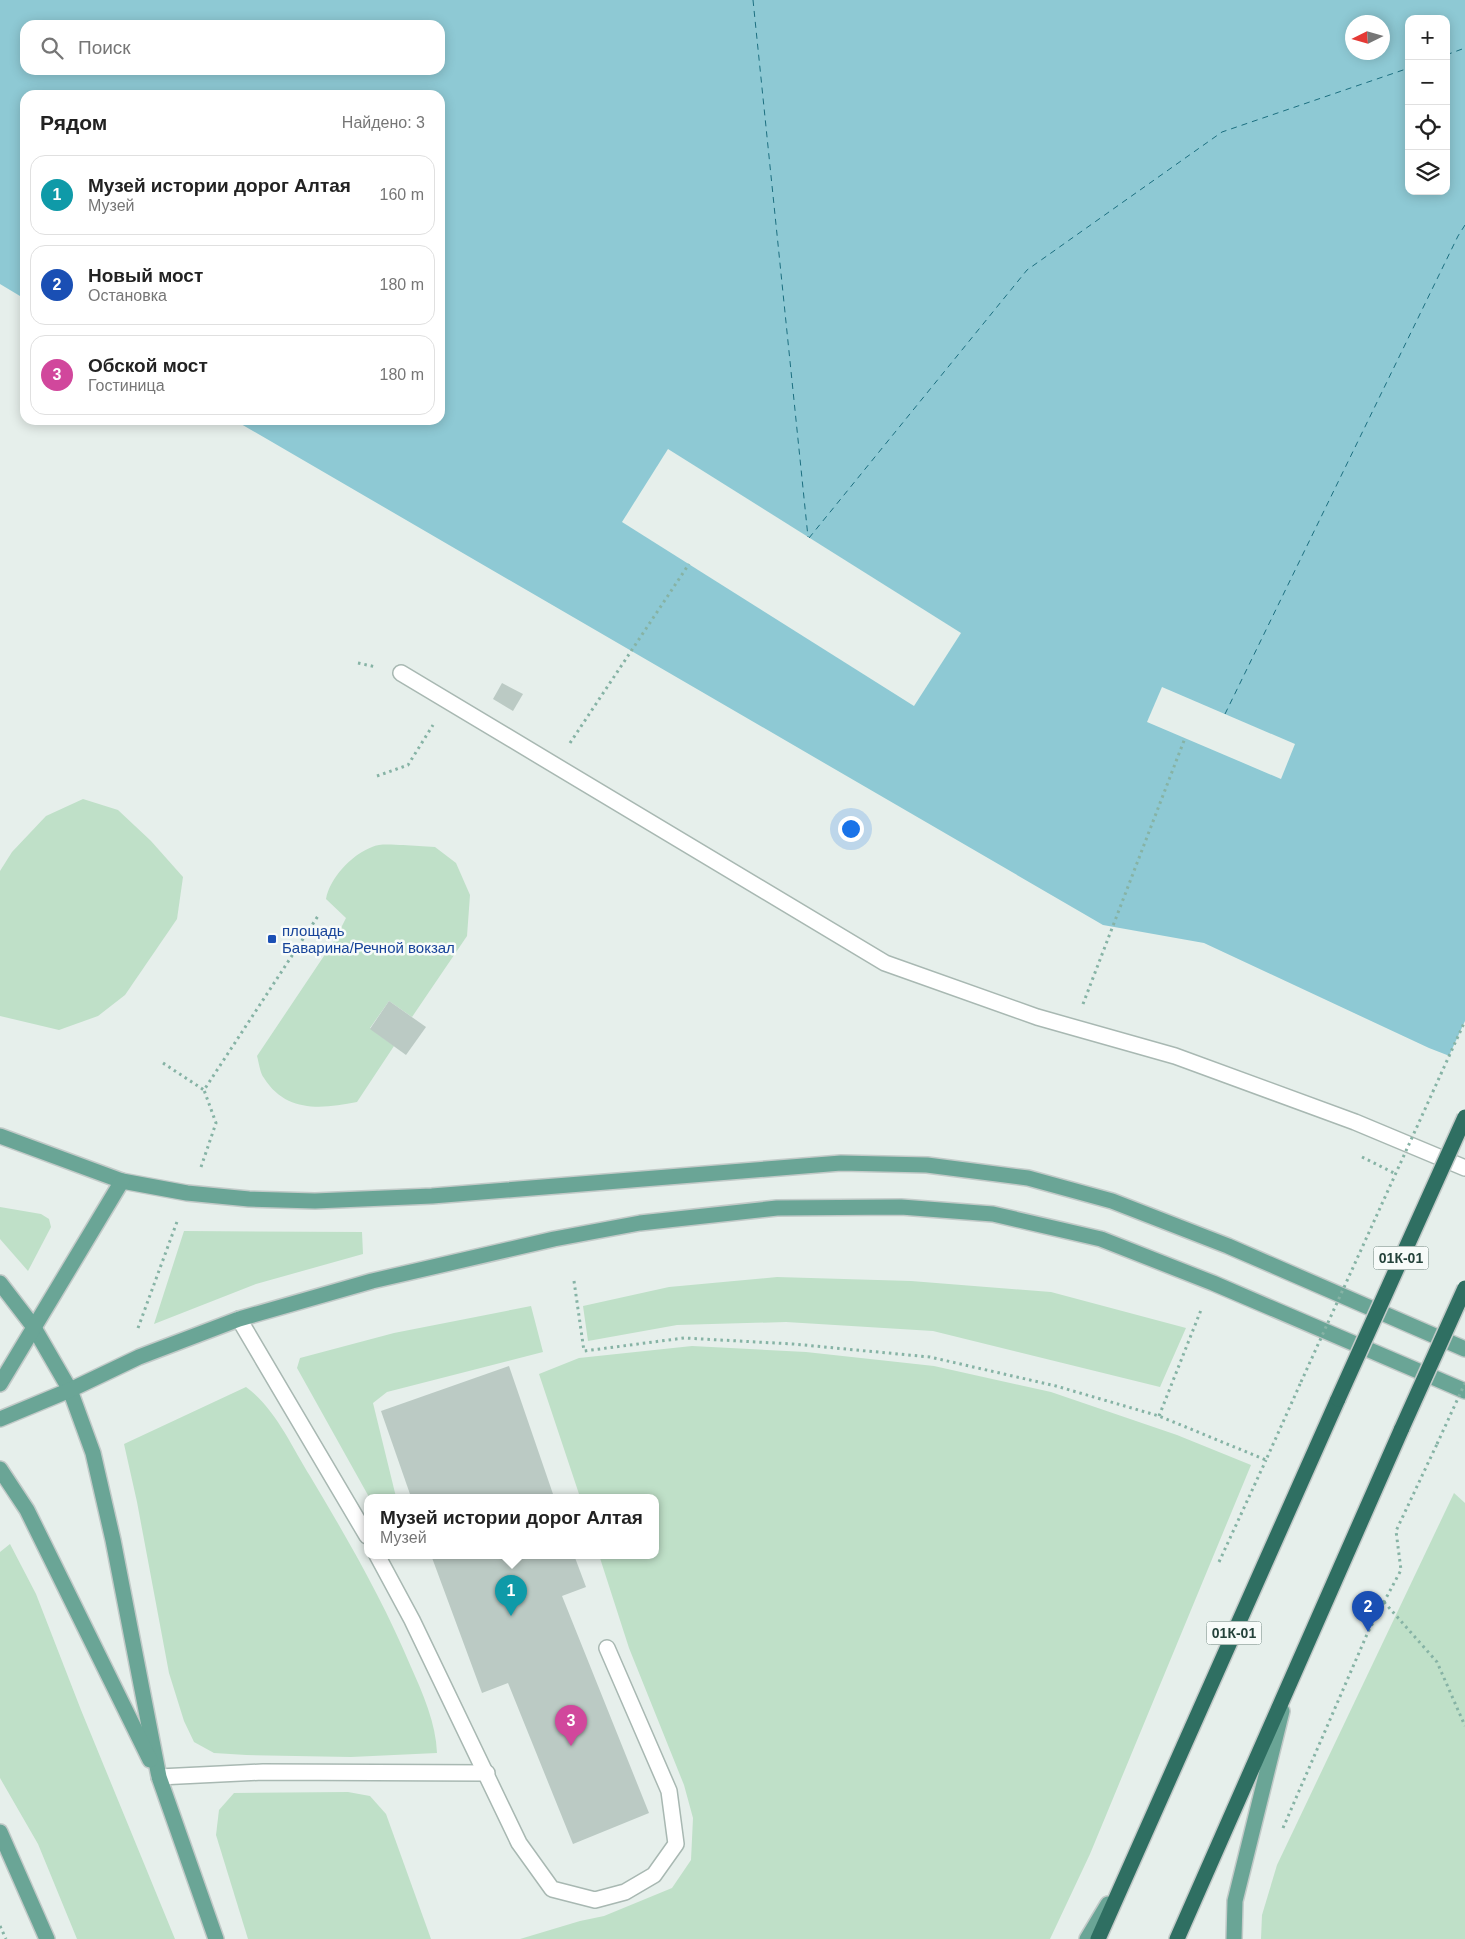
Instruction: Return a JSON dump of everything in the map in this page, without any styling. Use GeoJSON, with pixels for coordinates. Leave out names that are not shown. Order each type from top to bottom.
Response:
{"type":"FeatureCollection","features":[{"type":"Feature","properties":{"kind":"highway","name":"01К-01"},"geometry":{"type":"LineString","coordinates":[[1098,1939],[1465,1116]]}},
{"type":"Feature","properties":{"kind":"highway"},"geometry":{"type":"LineString","coordinates":[[1177,1939],[1465,1288]]}},
{"type":"Feature","properties":{"kind":"main road"},"geometry":{"type":"LineString","coordinates":[[0,1136],[122,1181],[188,1193],[250,1199],[315,1201],[432,1196],[841,1163],[946,1167],[1028,1178],[1112,1201],[1228,1246],[1465,1349]]}},
{"type":"Feature","properties":{"kind":"main road"},"geometry":{"type":"LineString","coordinates":[[0,1384],[33,1326],[122,1181]]}},
{"type":"Feature","properties":{"kind":"main road"},"geometry":{"type":"LineString","coordinates":[[0,1418],[70,1390],[139,1357],[239,1319],[372,1281],[554,1239],[640,1223],[777,1208],[901,1207],[993,1214],[1100,1239],[1213,1283],[1465,1392]]}},
{"type":"Feature","properties":{"kind":"main road"},"geometry":{"type":"LineString","coordinates":[[0,1283],[33,1326],[70,1390],[93,1453],[113,1540],[159,1777]]}},
{"type":"Feature","properties":{"kind":"main road"},"geometry":{"type":"LineString","coordinates":[[0,1469],[27,1510],[159,1777],[216,1939]]}},
{"type":"Feature","properties":{"kind":"main road"},"geometry":{"type":"LineString","coordinates":[[1234,1939],[1234,1901],[1288,1688]]}},
{"type":"Feature","properties":{"kind":"main road"},"geometry":{"type":"LineString","coordinates":[[0,1832],[47,1939]]}},
{"type":"Feature","properties":{"kind":"main road"},"geometry":{"type":"LineString","coordinates":[[1087,1939],[1130,1867]]}},
{"type":"Feature","properties":{"kind":"street"},"geometry":{"type":"LineString","coordinates":[[401,673],[885,963],[1037,1017],[1175,1056],[1355,1122],[1465,1168]]}},
{"type":"Feature","properties":{"kind":"street"},"geometry":{"type":"LineString","coordinates":[[239,1319],[364,1531]]}},
{"type":"Feature","properties":{"kind":"street"},"geometry":{"type":"LineString","coordinates":[[379,1559],[412,1620],[519,1843],[552,1889],[595,1900],[625,1892],[654,1875],[676,1844],[669,1791],[607,1648]]}},
{"type":"Feature","properties":{"kind":"street"},"geometry":{"type":"LineString","coordinates":[[159,1777],[272,1772],[486,1773]]}},
{"type":"Feature","properties":{"kind":"path"},"geometry":{"type":"LineString","coordinates":[[587,719],[689,564]]}},
{"type":"Feature","properties":{"kind":"path"},"geometry":{"type":"LineString","coordinates":[[377,776],[408,765],[432,725]]}},
{"type":"Feature","properties":{"kind":"path"},"geometry":{"type":"LineString","coordinates":[[1093,978],[1184,738]]}},
{"type":"Feature","properties":{"kind":"path"},"geometry":{"type":"LineString","coordinates":[[204,1090],[318,916]]}},
{"type":"Feature","properties":{"kind":"path"},"geometry":{"type":"LineString","coordinates":[[1219,1562],[1465,1020]]}},
{"type":"Feature","properties":{"kind":"path"},"geometry":{"type":"LineString","coordinates":[[136,1336],[188,1193],[203,1163],[216,1123],[204,1090],[163,1063]]}},
{"type":"Feature","properties":{"kind":"path"},"geometry":{"type":"LineString","coordinates":[[1361,1156],[1396,1174]]}},
{"type":"Feature","properties":{"kind":"path"},"geometry":{"type":"LineString","coordinates":[[574,1281],[584,1351],[684,1338],[793,1344],[930,1357],[1056,1386],[1159,1416],[1266,1460]]}},
{"type":"Feature","properties":{"kind":"path"},"geometry":{"type":"LineString","coordinates":[[1159,1416],[1201,1310]]}},
{"type":"Feature","properties":{"kind":"path"},"geometry":{"type":"LineString","coordinates":[[1280,1837],[1293,1802],[1368,1632],[1401,1570],[1396,1531],[1465,1383]]}},
{"type":"Feature","properties":{"kind":"path"},"geometry":{"type":"LineString","coordinates":[[1384,1602],[1437,1662],[1465,1726]]}},
{"type":"Feature","properties":{"kind":"path"},"geometry":{"type":"LineString","coordinates":[[0,1926],[6,1939]]}},
{"type":"Feature","properties":{"kind":"green space"},"geometry":{"type":"Polygon","coordinates":[[[83,799],[118,810],[151,841],[183,877],[177,919],[125,995],[98,1016],[59,1030],[0,1016],[0,871],[12,852],[46,816],[83,799]]]}},
{"type":"Feature","properties":{"kind":"green space"},"geometry":{"type":"Polygon","coordinates":[[[403,845],[435,847],[456,863],[470,895],[467,936],[412,1017],[389,1001],[370,1028],[394,1046],[357,1102],[318,1107],[294,1103],[283,1098],[273,1089],[263,1076],[257,1056],[336,938],[346,918],[326,899],[328,891],[337,875],[349,861],[372,847],[403,845]]]}},
{"type":"Feature","properties":{"kind":"green space"},"geometry":{"type":"Polygon","coordinates":[[[0,1207],[41,1214],[49,1219],[51,1227],[28,1271],[0,1239],[0,1207]]]}},
{"type":"Feature","properties":{"kind":"green space"},"geometry":{"type":"Polygon","coordinates":[[[184,1231],[362,1232],[363,1254],[256,1284],[154,1324],[184,1231]]]}},
{"type":"Feature","properties":{"kind":"green space"},"geometry":{"type":"Polygon","coordinates":[[[777,1277],[911,1281],[1051,1292],[1186,1328],[1160,1387],[933,1331],[786,1322],[677,1325],[588,1341],[583,1306],[669,1287],[777,1277]]]}},
{"type":"Feature","properties":{"kind":"green space"},"geometry":{"type":"Polygon","coordinates":[[[531,1306],[543,1352],[387,1392],[373,1403],[395,1494],[367,1494],[297,1368],[300,1358],[394,1333],[531,1306]]]}},
{"type":"Feature","properties":{"kind":"green space"},"geometry":{"type":"Polygon","coordinates":[[[692,1346],[806,1352],[934,1366],[1051,1392],[1177,1435],[1251,1465],[1090,1854],[1050,1939],[520,1939],[580,1921],[604,1916],[672,1888],[691,1860],[693,1818],[684,1785],[629,1648],[600,1559],[659,1559],[659,1494],[579,1494],[539,1374],[579,1358],[692,1346]]]}},
{"type":"Feature","properties":{"kind":"green space"},"geometry":{"type":"Polygon","coordinates":[[[246,1387],[266,1406],[282,1428],[364,1570],[400,1642],[424,1698],[434,1731],[437,1753],[351,1757],[246,1755],[214,1753],[194,1742],[184,1721],[169,1673],[137,1502],[124,1444],[246,1387]]]}},
{"type":"Feature","properties":{"kind":"green space"},"geometry":{"type":"Polygon","coordinates":[[[1454,1493],[1465,1503],[1465,1939],[1261,1939],[1262,1915],[1277,1865],[1454,1493]]]}},
{"type":"Feature","properties":{"kind":"green space"},"geometry":{"type":"Polygon","coordinates":[[[10,1544],[36,1594],[81,1710],[175,1939],[77,1939],[38,1844],[0,1778],[0,1552],[10,1544]]]}},
{"type":"Feature","properties":{"kind":"green space"},"geometry":{"type":"Polygon","coordinates":[[[348,1792],[370,1796],[386,1814],[431,1939],[248,1939],[216,1835],[219,1810],[234,1793],[348,1792]]]}},
{"type":"Feature","properties":{"kind":"water"},"geometry":{"type":"Polygon","coordinates":[[[0,0],[1465,0],[1465,1062],[1429,1048],[1204,943],[1103,925],[243,425],[445,425],[445,90],[20,90],[20,296],[0,284],[0,0]]]}},
{"type":"Feature","properties":{"kind":"pier"},"geometry":{"type":"Polygon","coordinates":[[[668,449],[961,633],[914,706],[622,522],[668,449]]]}},
{"type":"Feature","properties":{"kind":"pier"},"geometry":{"type":"Polygon","coordinates":[[[1162,687],[1295,744],[1281,779],[1147,722],[1162,687]]]}},
{"type":"Feature","properties":{"kind":"pier"},"geometry":{"type":"Polygon","coordinates":[[[1465,1021],[1465,1065],[1448,1058],[1465,1021]]]}},
{"type":"Feature","properties":{"kind":"building"},"geometry":{"type":"Polygon","coordinates":[[[502,683],[523,694],[513,711],[493,699],[502,683]]]}},
{"type":"Feature","properties":{"kind":"building"},"geometry":{"type":"Polygon","coordinates":[[[389,1001],[426,1027],[406,1055],[370,1029],[389,1001]]]}},
{"type":"Feature","properties":{"kind":"building"},"geometry":{"type":"Polygon","coordinates":[[[509,1366],[553,1494],[410,1494],[381,1411],[509,1366]]]}},
{"type":"Feature","properties":{"kind":"building"},"geometry":{"type":"Polygon","coordinates":[[[432,1559],[576,1559],[586,1587],[562,1596],[649,1813],[573,1844],[508,1683],[482,1693],[432,1559]]]}},
{"type":"Feature","properties":{"kind":"ferry route"},"geometry":{"type":"LineString","coordinates":[[753,0],[808,537]]}},
{"type":"Feature","properties":{"kind":"ferry route"},"geometry":{"type":"LineString","coordinates":[[1450,54],[1465,48]]}},
{"type":"Feature","properties":{"kind":"ferry route"},"geometry":{"type":"LineString","coordinates":[[809,538],[1027,270],[1222,132],[1405,69]]}},
{"type":"Feature","properties":{"kind":"ferry route"},"geometry":{"type":"LineString","coordinates":[[1225,714],[1465,225]]}},
{"type":"Feature","properties":{"kind":"place","name":"площадь Баварина/Речной вокзал"},"geometry":{"type":"Point","coordinates":[272,939]}},
{"type":"Feature","properties":{"kind":"place","name":"Музей истории дорог Алтая"},"geometry":{"type":"Point","coordinates":[511,1616]}},
{"type":"Feature","properties":{"kind":"place","name":"Новый мост"},"geometry":{"type":"Point","coordinates":[1368,1632]}},
{"type":"Feature","properties":{"kind":"place","name":"Обской мост"},"geometry":{"type":"Point","coordinates":[571,1746]}}]}
